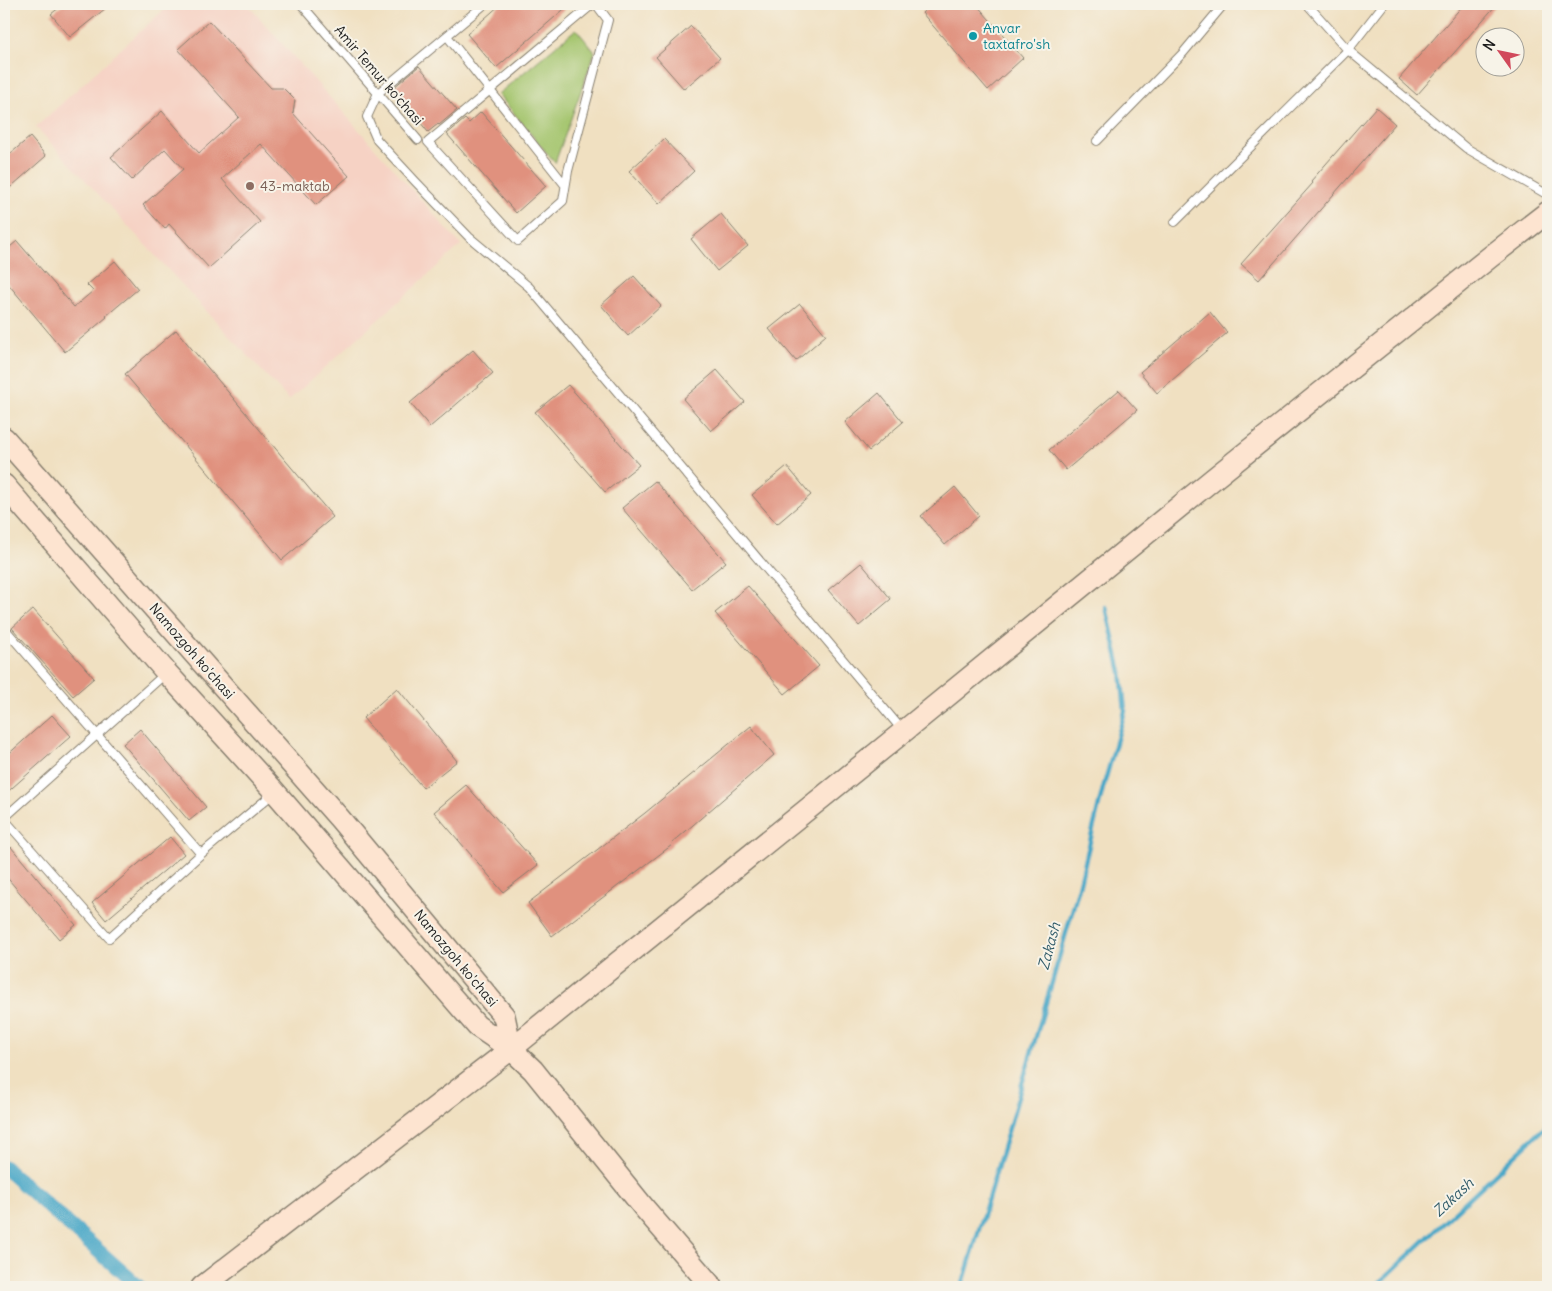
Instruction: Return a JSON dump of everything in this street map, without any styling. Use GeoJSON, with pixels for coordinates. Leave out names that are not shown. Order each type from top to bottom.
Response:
{"type":"FeatureCollection","features":[{"type":"Feature","properties":{"kind":"main road"},"geometry":{"type":"LineString","coordinates":[[202,1287],[511,1048],[1212,480],[1548,212]]}},
{"type":"Feature","properties":{"kind":"main road","name":"Namozgoh ko'chasi"},"geometry":{"type":"LineString","coordinates":[[4,438],[340,819],[498,1008],[504,1016],[511,1048]]}},
{"type":"Feature","properties":{"kind":"main road","name":"Namozgoh ko'chasi"},"geometry":{"type":"LineString","coordinates":[[4,485],[167,673],[275,792],[477,1026],[511,1048]]}},
{"type":"Feature","properties":{"kind":"main road"},"geometry":{"type":"LineString","coordinates":[[511,1048],[533,1070],[645,1209],[712,1287]]}},
{"type":"Feature","properties":{"kind":"lane","name":"Amir Temur ko'chasi"},"geometry":{"type":"LineString","coordinates":[[301,4],[418,140]]}},
{"type":"Feature","properties":{"kind":"lane"},"geometry":{"type":"LineString","coordinates":[[485,4],[378,93],[367,117],[377,140],[468,237],[529,287],[903,732]]}},
{"type":"Feature","properties":{"kind":"lane"},"geometry":{"type":"LineString","coordinates":[[594,4],[608,20],[565,185],[563,201],[518,241],[428,142],[489,90],[594,4]]}},
{"type":"Feature","properties":{"kind":"lane"},"geometry":{"type":"LineString","coordinates":[[1097,141],[1184,53],[1224,4]]}},
{"type":"Feature","properties":{"kind":"lane"},"geometry":{"type":"LineString","coordinates":[[1307,4],[1348,50],[1466,148],[1548,195]]}},
{"type":"Feature","properties":{"kind":"lane"},"geometry":{"type":"LineString","coordinates":[[1175,222],[1348,50],[1384,4]]}},
{"type":"Feature","properties":{"kind":"lane"},"geometry":{"type":"LineString","coordinates":[[447,36],[565,185]]}},
{"type":"Feature","properties":{"kind":"lane"},"geometry":{"type":"LineString","coordinates":[[4,628],[98,734],[200,854]]}},
{"type":"Feature","properties":{"kind":"lane"},"geometry":{"type":"LineString","coordinates":[[167,673],[4,819],[109,938],[200,854],[275,792]]}},
{"type":"Feature","properties":{"kind":"shaded area","name":"43-maktab"},"geometry":{"type":"Polygon","coordinates":[[[170,4],[247,4],[461,245],[289,400],[36,127],[170,4]]]}},
{"type":"Feature","properties":{"kind":"green space"},"geometry":{"type":"Polygon","coordinates":[[[576,29],[595,52],[555,163],[498,94],[576,29]]]}},
{"type":"Feature","properties":{"kind":"building"},"geometry":{"type":"Polygon","coordinates":[[[64,4],[111,4],[70,37],[51,14],[64,4]]]}},
{"type":"Feature","properties":{"kind":"building"},"geometry":{"type":"Polygon","coordinates":[[[501,4],[570,4],[496,68],[467,34],[501,4]]]}},
{"type":"Feature","properties":{"kind":"building","name":"Anvar taxtafro'sh"},"geometry":{"type":"Polygon","coordinates":[[[932,4],[976,4],[1023,58],[988,90],[922,13],[932,4]]]}},
{"type":"Feature","properties":{"kind":"building"},"geometry":{"type":"Polygon","coordinates":[[[1464,4],[1497,4],[1417,95],[1399,79],[1464,4]]]}},
{"type":"Feature","properties":{"kind":"building"},"geometry":{"type":"Polygon","coordinates":[[[209,21],[271,88],[283,88],[295,100],[293,113],[349,176],[316,205],[261,144],[222,179],[260,222],[209,268],[169,224],[165,229],[143,205],[183,169],[165,149],[132,180],[111,157],[162,111],[199,153],[239,117],[178,49],[209,21]]]}},
{"type":"Feature","properties":{"kind":"building"},"geometry":{"type":"Polygon","coordinates":[[[691,26],[720,58],[684,89],[656,57],[691,26]]]}},
{"type":"Feature","properties":{"kind":"building"},"geometry":{"type":"Polygon","coordinates":[[[419,66],[457,110],[428,132],[393,88],[419,66]]]}},
{"type":"Feature","properties":{"kind":"building"},"geometry":{"type":"Polygon","coordinates":[[[1376,107],[1395,124],[1259,280],[1241,264],[1313,183],[1311,181],[1376,107]]]}},
{"type":"Feature","properties":{"kind":"building"},"geometry":{"type":"Polygon","coordinates":[[[481,112],[546,186],[516,213],[447,134],[465,119],[469,123],[481,112]]]}},
{"type":"Feature","properties":{"kind":"building"},"geometry":{"type":"Polygon","coordinates":[[[30,137],[46,156],[4,193],[4,159],[30,137]]]}},
{"type":"Feature","properties":{"kind":"building"},"geometry":{"type":"Polygon","coordinates":[[[664,139],[694,171],[659,204],[629,171],[664,139]]]}},
{"type":"Feature","properties":{"kind":"building"},"geometry":{"type":"Polygon","coordinates":[[[721,214],[748,246],[717,271],[691,239],[721,214]]]}},
{"type":"Feature","properties":{"kind":"building"},"geometry":{"type":"Polygon","coordinates":[[[17,241],[74,307],[93,291],[87,285],[115,261],[138,289],[65,352],[4,279],[4,252],[17,241]]]}},
{"type":"Feature","properties":{"kind":"building"},"geometry":{"type":"Polygon","coordinates":[[[634,276],[661,306],[628,336],[601,305],[634,276]]]}},
{"type":"Feature","properties":{"kind":"building"},"geometry":{"type":"Polygon","coordinates":[[[800,304],[826,335],[796,361],[769,329],[800,304]]]}},
{"type":"Feature","properties":{"kind":"building"},"geometry":{"type":"Polygon","coordinates":[[[1210,312],[1227,333],[1157,393],[1140,372],[1210,312]]]}},
{"type":"Feature","properties":{"kind":"building"},"geometry":{"type":"Polygon","coordinates":[[[176,330],[333,517],[282,560],[125,374],[176,330]]]}},
{"type":"Feature","properties":{"kind":"building"},"geometry":{"type":"Polygon","coordinates":[[[473,350],[493,373],[430,427],[410,403],[473,350]]]}},
{"type":"Feature","properties":{"kind":"building"},"geometry":{"type":"Polygon","coordinates":[[[717,370],[745,402],[711,431],[683,399],[717,370]]]}},
{"type":"Feature","properties":{"kind":"building"},"geometry":{"type":"Polygon","coordinates":[[[568,385],[639,465],[605,492],[535,412],[568,385]]]}},
{"type":"Feature","properties":{"kind":"building"},"geometry":{"type":"Polygon","coordinates":[[[1119,390],[1137,410],[1066,470],[1049,450],[1119,390]]]}},
{"type":"Feature","properties":{"kind":"building"},"geometry":{"type":"Polygon","coordinates":[[[879,393],[903,422],[869,451],[845,422],[879,393]]]}},
{"type":"Feature","properties":{"kind":"building"},"geometry":{"type":"Polygon","coordinates":[[[787,466],[811,495],[777,524],[752,495],[787,466]]]}},
{"type":"Feature","properties":{"kind":"building"},"geometry":{"type":"Polygon","coordinates":[[[655,481],[726,562],[692,589],[622,508],[655,481]]]}},
{"type":"Feature","properties":{"kind":"building"},"geometry":{"type":"Polygon","coordinates":[[[955,487],[979,516],[945,545],[921,516],[955,487]]]}},
{"type":"Feature","properties":{"kind":"building"},"geometry":{"type":"Polygon","coordinates":[[[861,563],[891,599],[859,626],[828,590],[861,563]]]}},
{"type":"Feature","properties":{"kind":"building"},"geometry":{"type":"Polygon","coordinates":[[[748,586],[819,666],[785,694],[715,613],[748,586]]]}},
{"type":"Feature","properties":{"kind":"building"},"geometry":{"type":"Polygon","coordinates":[[[33,609],[94,678],[73,696],[12,628],[33,609]]]}},
{"type":"Feature","properties":{"kind":"building"},"geometry":{"type":"Polygon","coordinates":[[[397,688],[457,761],[423,788],[363,718],[397,688]]]}},
{"type":"Feature","properties":{"kind":"building"},"geometry":{"type":"Polygon","coordinates":[[[52,715],[71,736],[4,795],[4,758],[52,715]]]}},
{"type":"Feature","properties":{"kind":"building"},"geometry":{"type":"Polygon","coordinates":[[[751,726],[774,755],[672,845],[552,936],[528,903],[645,813],[751,726]]]}},
{"type":"Feature","properties":{"kind":"building"},"geometry":{"type":"Polygon","coordinates":[[[140,729],[206,807],[189,821],[123,744],[140,729]]]}},
{"type":"Feature","properties":{"kind":"building"},"geometry":{"type":"Polygon","coordinates":[[[466,785],[538,865],[503,892],[434,812],[466,785]]]}},
{"type":"Feature","properties":{"kind":"building"},"geometry":{"type":"Polygon","coordinates":[[[170,837],[184,854],[106,920],[92,903],[170,837]]]}},
{"type":"Feature","properties":{"kind":"building"},"geometry":{"type":"Polygon","coordinates":[[[11,847],[76,925],[59,939],[4,874],[4,853],[11,847]]]}},
{"type":"Feature","properties":{"kind":"waterway","name":"Zakash"},"geometry":{"type":"LineString","coordinates":[[962,1287],[1053,979],[1125,711],[1121,672],[1106,607]]}},
{"type":"Feature","properties":{"kind":"waterway","name":"Zakash"},"geometry":{"type":"LineString","coordinates":[[1375,1287],[1548,1124]]}},
{"type":"Feature","properties":{"kind":"waterway"},"geometry":{"type":"LineString","coordinates":[[4,1167],[139,1287]]}},
{"type":"Feature","properties":{"kind":"place","name":"Anvar taxtafro'sh"},"geometry":{"type":"Point","coordinates":[973,36]}},
{"type":"Feature","properties":{"kind":"place","name":"43-maktab"},"geometry":{"type":"Point","coordinates":[250,186]}}]}
